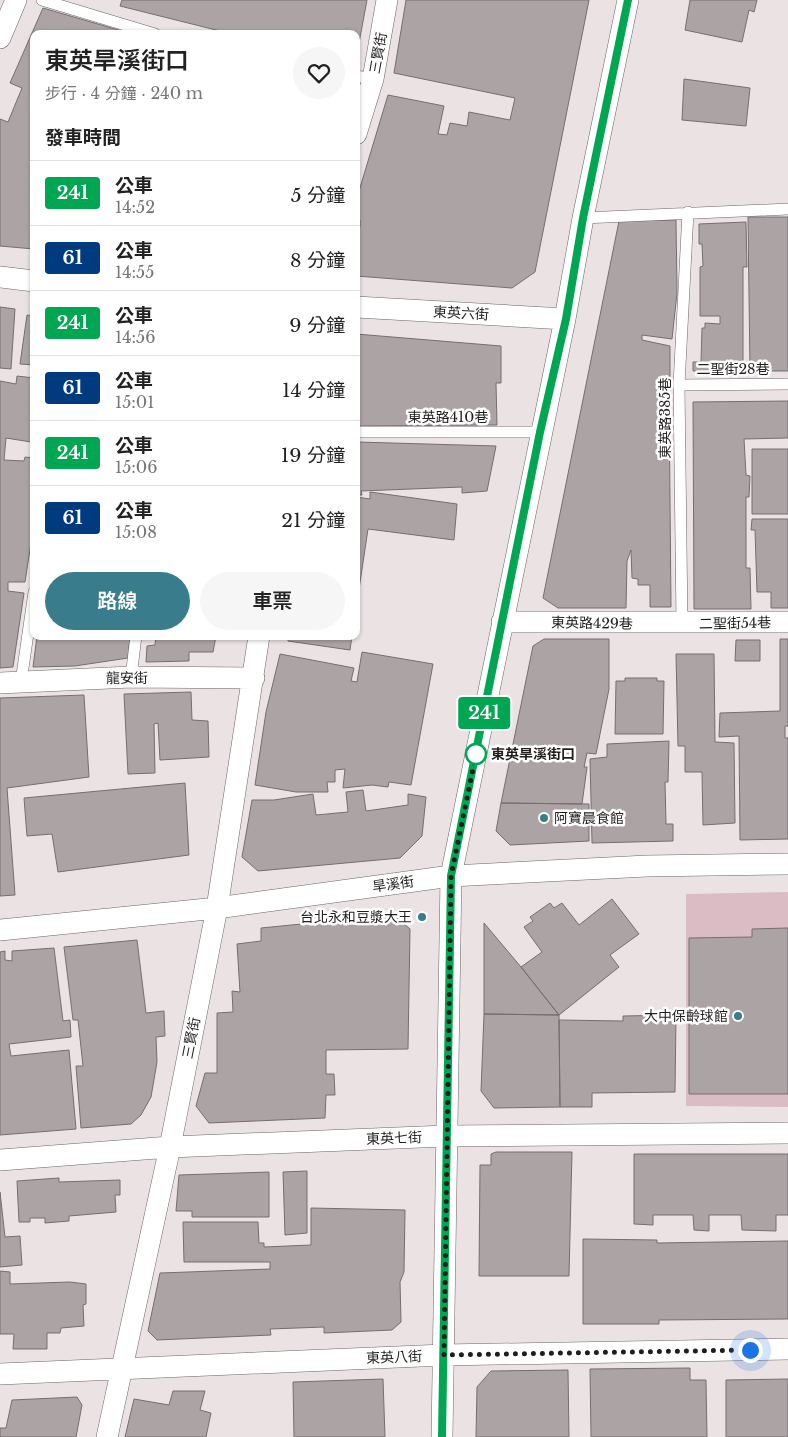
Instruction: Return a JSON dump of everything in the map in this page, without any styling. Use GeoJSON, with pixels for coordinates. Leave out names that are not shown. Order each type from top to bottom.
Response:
{"type":"FeatureCollection","features":[{"type":"Feature","properties":{"kind":"street"},"geometry":{"type":"LineString","coordinates":[[0,38],[16,0]]}},
{"type":"Feature","properties":{"kind":"street","name":"三賢街"},"geometry":{"type":"LineString","coordinates":[[360,109],[365,77],[387,0]]}},
{"type":"Feature","properties":{"kind":"street"},"geometry":{"type":"LineString","coordinates":[[442,1437],[451,876],[540,432],[566,319],[583,218],[628,0]]}},
{"type":"Feature","properties":{"kind":"street"},"geometry":{"type":"LineString","coordinates":[[0,277],[30,281]]}},
{"type":"Feature","properties":{"kind":"street","name":"東英六街"},"geometry":{"type":"LineString","coordinates":[[360,307],[566,319]]}},
{"type":"Feature","properties":{"kind":"street","name":"東英路429巷"},"geometry":{"type":"LineString","coordinates":[[502,622],[682,624]]}},
{"type":"Feature","properties":{"kind":"street","name":"二聖街54巷"},"geometry":{"type":"LineString","coordinates":[[682,624],[788,622]]}},
{"type":"Feature","properties":{"kind":"street","name":"三賢街"},"geometry":{"type":"LineString","coordinates":[[107,1437],[170,1147],[217,908],[259,640]]}},
{"type":"Feature","properties":{"kind":"street","name":"龍安街"},"geometry":{"type":"LineString","coordinates":[[0,683],[131,677],[254,678]]}},
{"type":"Feature","properties":{"kind":"street","name":"旱溪街"},"geometry":{"type":"LineString","coordinates":[[0,930],[217,908],[451,876],[647,866],[788,864]]}},
{"type":"Feature","properties":{"kind":"street","name":"東英七街"},"geometry":{"type":"LineString","coordinates":[[0,1160],[170,1147],[446,1136],[788,1133]]}},
{"type":"Feature","properties":{"kind":"street","name":"東英八街"},"geometry":{"type":"LineString","coordinates":[[0,1374],[444,1355],[788,1349]]}},
{"type":"Feature","properties":{"kind":"lane"},"geometry":{"type":"LineString","coordinates":[[42,0],[142,30]]}},
{"type":"Feature","properties":{"kind":"lane"},"geometry":{"type":"LineString","coordinates":[[583,218],[788,209]]}},
{"type":"Feature","properties":{"kind":"lane","name":"東英路385巷"},"geometry":{"type":"LineString","coordinates":[[682,624],[679,385],[688,212]]}},
{"type":"Feature","properties":{"kind":"lane","name":"二聖街28巷"},"geometry":{"type":"LineString","coordinates":[[679,385],[788,384]]}},
{"type":"Feature","properties":{"kind":"lane","name":"東英路410巷"},"geometry":{"type":"LineString","coordinates":[[360,432],[540,432]]}},
{"type":"Feature","properties":{"kind":"lane"},"geometry":{"type":"LineString","coordinates":[[21,682],[30,620]]}},
{"type":"Feature","properties":{"kind":"lane"},"geometry":{"type":"LineString","coordinates":[[131,677],[136,640]]}},
{"type":"Feature","properties":{"kind":"shaded area","name":"大中保齡球館"},"geometry":{"type":"Polygon","coordinates":[[[788,892],[788,1107],[686,1106],[686,894],[788,892]]]}},
{"type":"Feature","properties":{"kind":"building"},"geometry":{"type":"Polygon","coordinates":[[[122,0],[367,0],[360,38],[360,30],[216,30],[120,6],[122,0]]]}},
{"type":"Feature","properties":{"kind":"building"},"geometry":{"type":"Polygon","coordinates":[[[406,0],[589,0],[535,272],[512,288],[360,276],[360,188],[388,95],[444,106],[438,134],[447,135],[450,123],[467,126],[469,112],[510,120],[515,98],[394,73],[406,0]]]}},
{"type":"Feature","properties":{"kind":"building"},"geometry":{"type":"Polygon","coordinates":[[[690,0],[757,0],[754,12],[749,10],[742,42],[685,30],[690,0]]]}},
{"type":"Feature","properties":{"kind":"building"},"geometry":{"type":"Polygon","coordinates":[[[43,8],[118,30],[33,30],[43,8]]]}},
{"type":"Feature","properties":{"kind":"building"},"geometry":{"type":"Polygon","coordinates":[[[30,38],[30,249],[0,246],[0,119],[8,122],[22,88],[10,83],[30,38]]]}},
{"type":"Feature","properties":{"kind":"building"},"geometry":{"type":"Polygon","coordinates":[[[684,79],[750,88],[746,126],[682,120],[684,79]]]}},
{"type":"Feature","properties":{"kind":"building"},"geometry":{"type":"Polygon","coordinates":[[[748,217],[788,217],[788,371],[750,371],[748,217]]]}},
{"type":"Feature","properties":{"kind":"building"},"geometry":{"type":"Polygon","coordinates":[[[676,220],[677,293],[672,339],[642,335],[642,340],[670,346],[670,378],[666,377],[666,394],[669,394],[671,607],[650,607],[650,585],[638,585],[638,579],[632,578],[631,550],[627,561],[626,608],[558,608],[543,598],[619,221],[676,220]]]}},
{"type":"Feature","properties":{"kind":"building"},"geometry":{"type":"Polygon","coordinates":[[[746,222],[747,267],[743,267],[743,371],[693,371],[693,362],[701,362],[702,328],[705,328],[705,323],[720,324],[720,316],[700,316],[700,267],[703,266],[702,244],[699,244],[699,224],[746,222]]]}},
{"type":"Feature","properties":{"kind":"building"},"geometry":{"type":"Polygon","coordinates":[[[0,307],[15,309],[11,369],[0,368],[0,307]]]}},
{"type":"Feature","properties":{"kind":"building"},"geometry":{"type":"Polygon","coordinates":[[[27,315],[30,315],[30,365],[20,364],[27,315]]]}},
{"type":"Feature","properties":{"kind":"building"},"geometry":{"type":"Polygon","coordinates":[[[360,334],[501,346],[501,383],[496,383],[497,425],[360,426],[360,334]]]}},
{"type":"Feature","properties":{"kind":"building"},"geometry":{"type":"Polygon","coordinates":[[[17,376],[30,378],[30,442],[6,438],[4,460],[24,461],[25,457],[30,458],[30,549],[25,582],[8,582],[8,591],[24,593],[13,667],[0,668],[0,381],[16,384],[17,376]]]}},
{"type":"Feature","properties":{"kind":"building"},"geometry":{"type":"Polygon","coordinates":[[[788,401],[788,438],[744,439],[746,475],[750,476],[749,497],[746,497],[746,568],[750,568],[751,609],[694,609],[693,402],[788,401]]]}},
{"type":"Feature","properties":{"kind":"building"},"geometry":{"type":"Polygon","coordinates":[[[360,442],[496,446],[487,491],[462,493],[462,487],[361,491],[362,495],[360,495],[360,442]]]}},
{"type":"Feature","properties":{"kind":"building"},"geometry":{"type":"Polygon","coordinates":[[[752,449],[788,449],[788,514],[752,514],[752,449]]]}},
{"type":"Feature","properties":{"kind":"building"},"geometry":{"type":"Polygon","coordinates":[[[370,492],[457,504],[454,540],[368,529],[360,582],[360,498],[370,499],[370,492]]]}},
{"type":"Feature","properties":{"kind":"building"},"geometry":{"type":"Polygon","coordinates":[[[752,519],[788,519],[788,608],[771,608],[771,592],[757,592],[755,530],[751,530],[752,519]]]}},
{"type":"Feature","properties":{"kind":"building"},"geometry":{"type":"Polygon","coordinates":[[[544,639],[609,639],[609,689],[596,754],[587,753],[584,767],[587,767],[582,804],[501,803],[533,646],[544,639]]]}},
{"type":"Feature","properties":{"kind":"building"},"geometry":{"type":"Polygon","coordinates":[[[780,639],[788,639],[788,726],[785,726],[785,738],[788,738],[788,839],[740,840],[739,736],[719,737],[720,713],[780,711],[780,639]]]}},
{"type":"Feature","properties":{"kind":"building"},"geometry":{"type":"Polygon","coordinates":[[[36,640],[130,640],[128,658],[75,666],[33,667],[36,640]]]}},
{"type":"Feature","properties":{"kind":"building"},"geometry":{"type":"Polygon","coordinates":[[[156,640],[215,640],[213,652],[189,652],[189,661],[146,662],[147,646],[155,645],[156,640]]]}},
{"type":"Feature","properties":{"kind":"building"},"geometry":{"type":"Polygon","coordinates":[[[288,640],[351,640],[350,650],[288,640]]]}},
{"type":"Feature","properties":{"kind":"building"},"geometry":{"type":"Polygon","coordinates":[[[736,640],[760,640],[760,661],[735,661],[736,640]]]}},
{"type":"Feature","properties":{"kind":"building"},"geometry":{"type":"Polygon","coordinates":[[[362,652],[433,664],[411,785],[389,782],[388,787],[372,785],[343,788],[345,769],[335,770],[335,782],[327,782],[328,792],[296,792],[255,785],[266,712],[280,654],[354,668],[351,681],[357,682],[362,652]]]}},
{"type":"Feature","properties":{"kind":"building"},"geometry":{"type":"Polygon","coordinates":[[[676,654],[714,654],[715,742],[734,743],[735,823],[703,825],[702,772],[685,772],[685,746],[678,746],[676,654]]]}},
{"type":"Feature","properties":{"kind":"building"},"geometry":{"type":"Polygon","coordinates":[[[625,678],[657,678],[657,681],[664,681],[663,734],[615,734],[616,681],[625,681],[625,678]]]}},
{"type":"Feature","properties":{"kind":"building"},"geometry":{"type":"Polygon","coordinates":[[[191,692],[192,720],[208,721],[209,757],[160,760],[158,723],[154,724],[155,773],[128,774],[124,694],[191,692]]]}},
{"type":"Feature","properties":{"kind":"building"},"geometry":{"type":"Polygon","coordinates":[[[84,695],[89,777],[7,788],[15,895],[0,896],[0,698],[84,695]]]}},
{"type":"Feature","properties":{"kind":"building"},"geometry":{"type":"Polygon","coordinates":[[[669,741],[668,782],[665,782],[666,824],[673,824],[673,841],[592,843],[590,759],[607,757],[607,744],[669,741]]]}},
{"type":"Feature","properties":{"kind":"building"},"geometry":{"type":"Polygon","coordinates":[[[185,783],[189,855],[58,872],[52,834],[27,836],[24,798],[185,783]]]}},
{"type":"Feature","properties":{"kind":"building"},"geometry":{"type":"Polygon","coordinates":[[[363,790],[366,811],[408,805],[408,794],[426,797],[422,836],[400,858],[258,871],[242,857],[252,800],[274,800],[313,794],[316,815],[348,812],[346,792],[363,790]]]}},
{"type":"Feature","properties":{"kind":"building","name":"阿寶晨食館"},"geometry":{"type":"Polygon","coordinates":[[[501,803],[589,804],[589,841],[510,845],[496,831],[501,803]]]}},
{"type":"Feature","properties":{"kind":"building"},"geometry":{"type":"Polygon","coordinates":[[[612,899],[639,934],[610,955],[619,967],[559,1015],[521,967],[542,952],[524,927],[533,921],[530,917],[550,903],[554,908],[562,903],[579,925],[612,899]]]}},
{"type":"Feature","properties":{"kind":"building"},"geometry":{"type":"Polygon","coordinates":[[[393,915],[410,929],[408,1049],[326,1050],[326,1074],[334,1074],[335,1095],[326,1095],[325,1118],[209,1123],[196,1106],[205,1073],[217,1073],[217,1013],[233,1012],[232,991],[240,992],[237,944],[261,941],[261,928],[393,915]]]}},
{"type":"Feature","properties":{"kind":"building"},"geometry":{"type":"Polygon","coordinates":[[[484,923],[521,967],[559,1015],[484,1014],[484,923]]]}},
{"type":"Feature","properties":{"kind":"building","name":"大中保齡球館"},"geometry":{"type":"Polygon","coordinates":[[[788,928],[788,1094],[689,1094],[689,938],[752,937],[752,929],[788,928]]]}},
{"type":"Feature","properties":{"kind":"building"},"geometry":{"type":"Polygon","coordinates":[[[137,940],[146,1013],[164,1011],[165,1036],[156,1037],[157,1062],[151,1097],[141,1115],[131,1124],[81,1128],[76,1066],[83,1066],[78,1020],[73,1020],[64,947],[137,940]]]}},
{"type":"Feature","properties":{"kind":"building"},"geometry":{"type":"Polygon","coordinates":[[[54,948],[63,1021],[70,1020],[71,1037],[9,1044],[11,1056],[69,1050],[76,1129],[0,1135],[0,952],[5,951],[5,960],[12,961],[12,951],[54,948]]]}},
{"type":"Feature","properties":{"kind":"building"},"geometry":{"type":"Polygon","coordinates":[[[484,1014],[559,1015],[560,1107],[494,1108],[481,1091],[484,1014]]]}},
{"type":"Feature","properties":{"kind":"building"},"geometry":{"type":"Polygon","coordinates":[[[676,1015],[675,1092],[592,1093],[592,1107],[560,1107],[559,1020],[623,1021],[623,1016],[676,1015]]]}},
{"type":"Feature","properties":{"kind":"building"},"geometry":{"type":"Polygon","coordinates":[[[496,1152],[572,1152],[569,1276],[479,1276],[480,1165],[491,1165],[491,1154],[496,1152]]]}},
{"type":"Feature","properties":{"kind":"building"},"geometry":{"type":"Polygon","coordinates":[[[634,1154],[788,1154],[788,1215],[776,1215],[776,1231],[742,1230],[741,1215],[709,1215],[709,1231],[694,1230],[693,1215],[653,1215],[653,1225],[634,1224],[634,1154]]]}},
{"type":"Feature","properties":{"kind":"building"},"geometry":{"type":"Polygon","coordinates":[[[307,1171],[307,1233],[285,1235],[283,1172],[307,1171]]]}},
{"type":"Feature","properties":{"kind":"building"},"geometry":{"type":"Polygon","coordinates":[[[269,1172],[269,1217],[192,1217],[192,1211],[176,1211],[179,1175],[269,1172]]]}},
{"type":"Feature","properties":{"kind":"building"},"geometry":{"type":"Polygon","coordinates":[[[59,1178],[59,1182],[120,1180],[120,1195],[115,1195],[116,1212],[69,1216],[69,1221],[45,1223],[45,1218],[30,1218],[30,1222],[19,1222],[17,1181],[59,1178]]]}},
{"type":"Feature","properties":{"kind":"building"},"geometry":{"type":"Polygon","coordinates":[[[0,1192],[5,1237],[20,1236],[22,1265],[0,1267],[0,1192]]]}},
{"type":"Feature","properties":{"kind":"building"},"geometry":{"type":"Polygon","coordinates":[[[311,1208],[405,1210],[404,1272],[400,1282],[401,1322],[392,1330],[324,1333],[324,1327],[270,1329],[271,1335],[157,1340],[148,1331],[160,1273],[270,1269],[270,1262],[184,1262],[183,1222],[258,1222],[259,1243],[264,1243],[264,1247],[311,1245],[311,1208]]]}},
{"type":"Feature","properties":{"kind":"building"},"geometry":{"type":"Polygon","coordinates":[[[583,1239],[657,1240],[657,1243],[788,1241],[788,1319],[659,1320],[659,1324],[583,1324],[583,1239]]]}},
{"type":"Feature","properties":{"kind":"building"},"geometry":{"type":"Polygon","coordinates":[[[0,1271],[10,1272],[10,1284],[70,1282],[86,1284],[86,1304],[83,1305],[84,1326],[61,1328],[60,1333],[47,1333],[47,1349],[13,1349],[14,1334],[0,1334],[0,1271]]]}},
{"type":"Feature","properties":{"kind":"building"},"geometry":{"type":"Polygon","coordinates":[[[690,1368],[690,1380],[706,1380],[707,1437],[591,1437],[590,1369],[690,1368]]]}},
{"type":"Feature","properties":{"kind":"building"},"geometry":{"type":"Polygon","coordinates":[[[568,1370],[569,1437],[476,1437],[477,1387],[491,1371],[568,1370]]]}},
{"type":"Feature","properties":{"kind":"building"},"geometry":{"type":"Polygon","coordinates":[[[383,1379],[385,1437],[294,1437],[293,1382],[383,1379]]]}},
{"type":"Feature","properties":{"kind":"building"},"geometry":{"type":"Polygon","coordinates":[[[788,1379],[788,1437],[726,1437],[726,1380],[788,1379]]]}},
{"type":"Feature","properties":{"kind":"building"},"geometry":{"type":"Polygon","coordinates":[[[173,1391],[205,1391],[200,1410],[211,1413],[206,1437],[125,1437],[134,1399],[169,1405],[173,1391]]]}},
{"type":"Feature","properties":{"kind":"building"},"geometry":{"type":"Polygon","coordinates":[[[77,1397],[82,1405],[76,1437],[0,1437],[0,1428],[6,1428],[12,1400],[77,1397]]]}},
{"type":"Feature","properties":{"kind":"bus line","name":"241"},"geometry":{"type":"LineString","coordinates":[[442,1437],[451,876],[540,432],[566,319],[583,218],[628,0]]}},
{"type":"Feature","properties":{"kind":"place","name":"東英旱溪街口"},"geometry":{"type":"Point","coordinates":[476,754]}},
{"type":"Feature","properties":{"kind":"place","name":"阿寶晨食館"},"geometry":{"type":"Point","coordinates":[544,818]}},
{"type":"Feature","properties":{"kind":"place","name":"台北永和豆漿大王"},"geometry":{"type":"Point","coordinates":[422,917]}},
{"type":"Feature","properties":{"kind":"place","name":"大中保齡球館"},"geometry":{"type":"Point","coordinates":[738,1016]}},
{"type":"Feature","properties":{"kind":"route"},"geometry":{"type":"LineString","coordinates":[[476,754],[451,876],[444,1355],[750,1350]]}}]}
